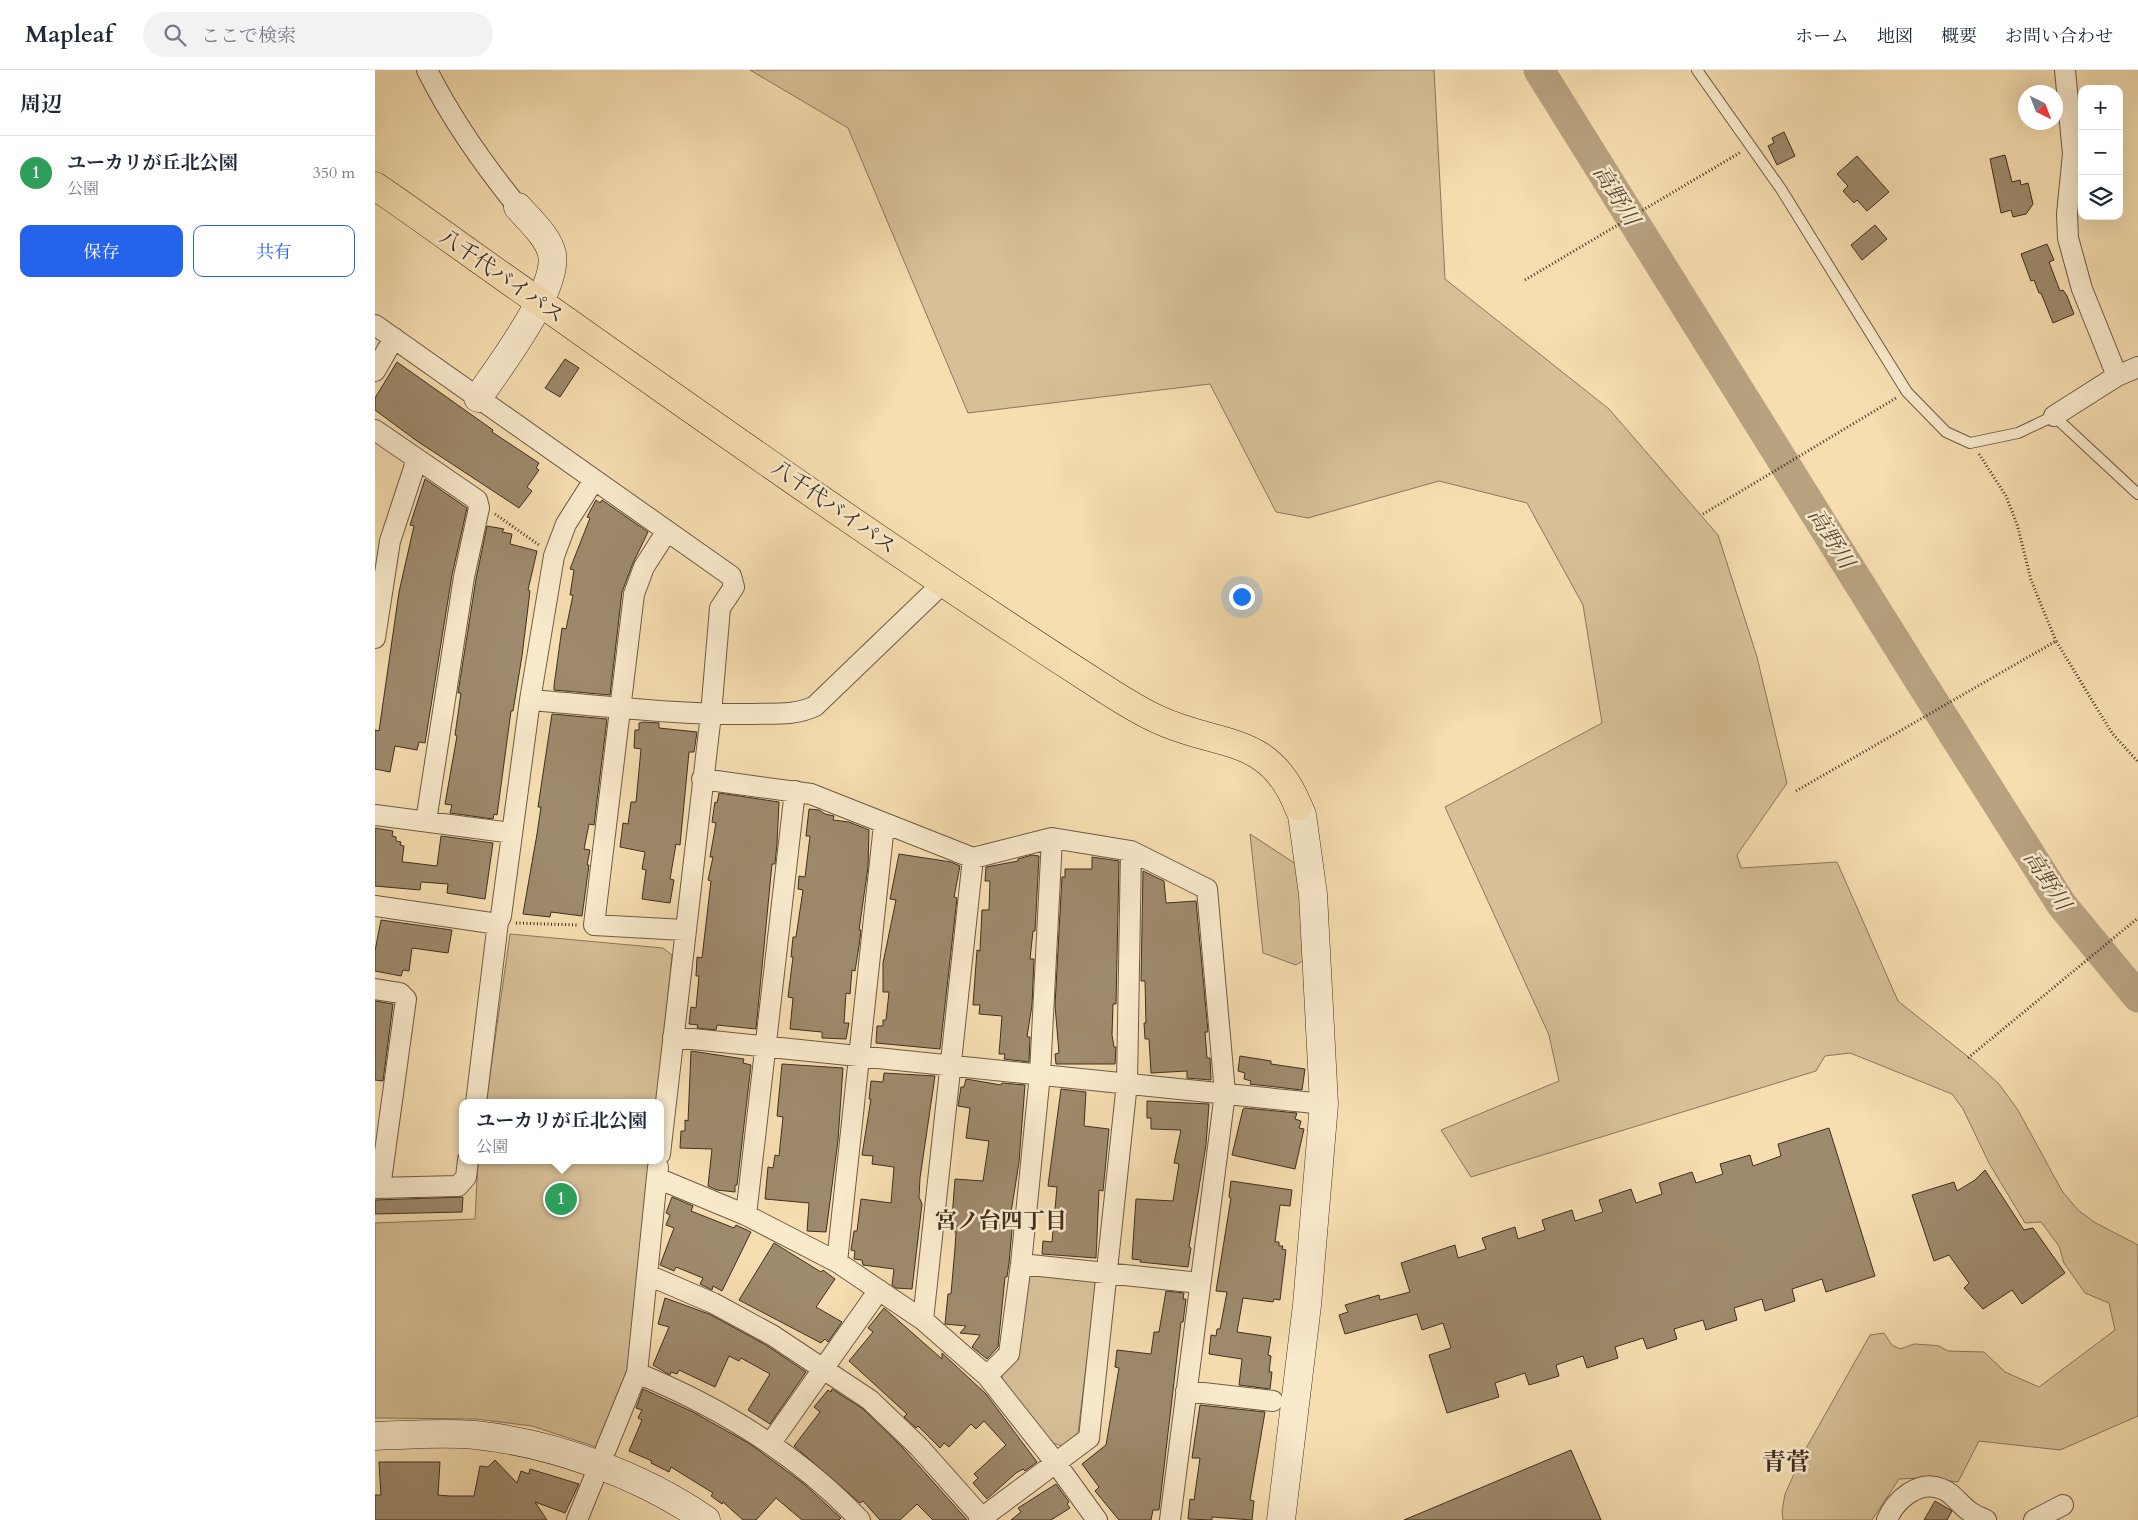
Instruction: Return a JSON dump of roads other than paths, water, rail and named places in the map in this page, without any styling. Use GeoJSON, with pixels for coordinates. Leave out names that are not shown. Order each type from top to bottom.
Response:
{"type":"FeatureCollection","features":[{"type":"Feature","properties":{"kind":"highway","name":"八千代バイパス"},"geometry":{"type":"LineString","coordinates":[[375,186],[943,583],[1092,680],[1157,719],[1200,736],[1241,746],[1258,753],[1274,765],[1289,783],[1298,806]]}},
{"type":"Feature","properties":{"kind":"street"},"geometry":{"type":"LineString","coordinates":[[427,70],[445,106],[488,170],[544,238],[552,253],[550,275],[539,302],[478,398]]}},
{"type":"Feature","properties":{"kind":"street"},"geometry":{"type":"LineString","coordinates":[[2065,70],[2073,154],[2067,214],[2068,238],[2082,289],[2117,376]]}},
{"type":"Feature","properties":{"kind":"street"},"geometry":{"type":"LineString","coordinates":[[375,325],[731,576],[734,587],[720,608],[711,714],[664,1118]]}},
{"type":"Feature","properties":{"kind":"street"},"geometry":{"type":"LineString","coordinates":[[375,371],[394,338]]}},
{"type":"Feature","properties":{"kind":"street"},"geometry":{"type":"LineString","coordinates":[[2054,416],[2117,376],[2138,367]]}},
{"type":"Feature","properties":{"kind":"street"},"geometry":{"type":"LineString","coordinates":[[375,430],[477,500],[479,508],[464,577],[426,821]]}},
{"type":"Feature","properties":{"kind":"street"},"geometry":{"type":"LineString","coordinates":[[375,638],[390,542],[417,460]]}},
{"type":"Feature","properties":{"kind":"street"},"geometry":{"type":"LineString","coordinates":[[476,1099],[498,922],[501,916],[530,700],[553,556],[566,524],[594,480]]}},
{"type":"Feature","properties":{"kind":"street"},"geometry":{"type":"LineString","coordinates":[[667,531],[644,567],[634,594],[622,707],[594,925],[685,930]]}},
{"type":"Feature","properties":{"kind":"street"},"geometry":{"type":"LineString","coordinates":[[530,700],[711,714],[792,713],[805,711],[815,706],[943,583]]}},
{"type":"Feature","properties":{"kind":"street"},"geometry":{"type":"LineString","coordinates":[[702,779],[811,794],[884,825],[973,858],[1052,838],[1131,851],[1207,889],[1225,1094],[1170,1520]]}},
{"type":"Feature","properties":{"kind":"street"},"geometry":{"type":"LineString","coordinates":[[746,1215],[795,791]]}},
{"type":"Feature","properties":{"kind":"street"},"geometry":{"type":"LineString","coordinates":[[1281,1520],[1302,1354],[1324,1104],[1313,894],[1302,815],[1298,806]]}},
{"type":"Feature","properties":{"kind":"street"},"geometry":{"type":"LineString","coordinates":[[375,815],[512,832]]}},
{"type":"Feature","properties":{"kind":"street"},"geometry":{"type":"LineString","coordinates":[[837,1262],[884,825]]}},
{"type":"Feature","properties":{"kind":"street"},"geometry":{"type":"LineString","coordinates":[[987,1376],[1009,1354],[1021,1264],[1040,1074],[1052,838]]}},
{"type":"Feature","properties":{"kind":"street"},"geometry":{"type":"LineString","coordinates":[[648,1275],[713,1303],[772,1335],[870,1400],[919,1447],[982,1519],[1089,1438],[1105,1273],[1127,1084],[1131,851]]}},
{"type":"Feature","properties":{"kind":"street"},"geometry":{"type":"LineString","coordinates":[[923,1320],[973,858]]}},
{"type":"Feature","properties":{"kind":"street"},"geometry":{"type":"LineString","coordinates":[[375,906],[491,923],[498,922]]}},
{"type":"Feature","properties":{"kind":"street"},"geometry":{"type":"LineString","coordinates":[[375,989],[400,993],[406,999],[378,1188],[458,1186],[466,1177],[468,1164]]}},
{"type":"Feature","properties":{"kind":"street"},"geometry":{"type":"LineString","coordinates":[[673,1036],[1324,1104]]}},
{"type":"Feature","properties":{"kind":"street"},"geometry":{"type":"LineString","coordinates":[[577,1520],[637,1373],[658,1169],[837,1262],[923,1320],[987,1376],[1055,1462],[1097,1520]]}},
{"type":"Feature","properties":{"kind":"street"},"geometry":{"type":"LineString","coordinates":[[1021,1264],[1200,1283]]}},
{"type":"Feature","properties":{"kind":"street"},"geometry":{"type":"LineString","coordinates":[[770,1444],[879,1290]]}},
{"type":"Feature","properties":{"kind":"street"},"geometry":{"type":"LineString","coordinates":[[637,1373],[678,1389],[721,1411],[810,1473],[860,1520]]}},
{"type":"Feature","properties":{"kind":"street"},"geometry":{"type":"LineString","coordinates":[[1187,1391],[1273,1401]]}},
{"type":"Feature","properties":{"kind":"street"},"geometry":{"type":"LineString","coordinates":[[375,1436],[473,1435],[526,1443],[600,1466],[667,1496],[706,1520]]}},
{"type":"Feature","properties":{"kind":"street"},"geometry":{"type":"LineString","coordinates":[[1887,1520],[1891,1511],[1908,1493],[1928,1486],[1943,1489],[1971,1513],[1986,1520]]}},
{"type":"Feature","properties":{"kind":"street"},"geometry":{"type":"LineString","coordinates":[[2034,1520],[2063,1506]]}},
{"type":"Feature","properties":{"kind":"lane"},"geometry":{"type":"LineString","coordinates":[[1697,70],[1781,188],[1907,392],[1946,432],[1970,443],[2017,433],[2054,416],[2138,494]]}},
{"type":"Feature","properties":{"kind":"waterway","name":"高野川"},"geometry":{"type":"LineString","coordinates":[[1539,70],[2062,905],[2138,997]]}},
{"type":"Feature","properties":{"kind":"place","name":"ユーカリが丘北公園"},"geometry":{"type":"Point","coordinates":[561,1199]}},
{"type":"Feature","properties":{"kind":"district","name":"宮ノ台四丁目"},"geometry":{"type":"Point","coordinates":[1001,1220]}},
{"type":"Feature","properties":{"kind":"district","name":"青菅"},"geometry":{"type":"Point","coordinates":[1786,1462]}}]}
